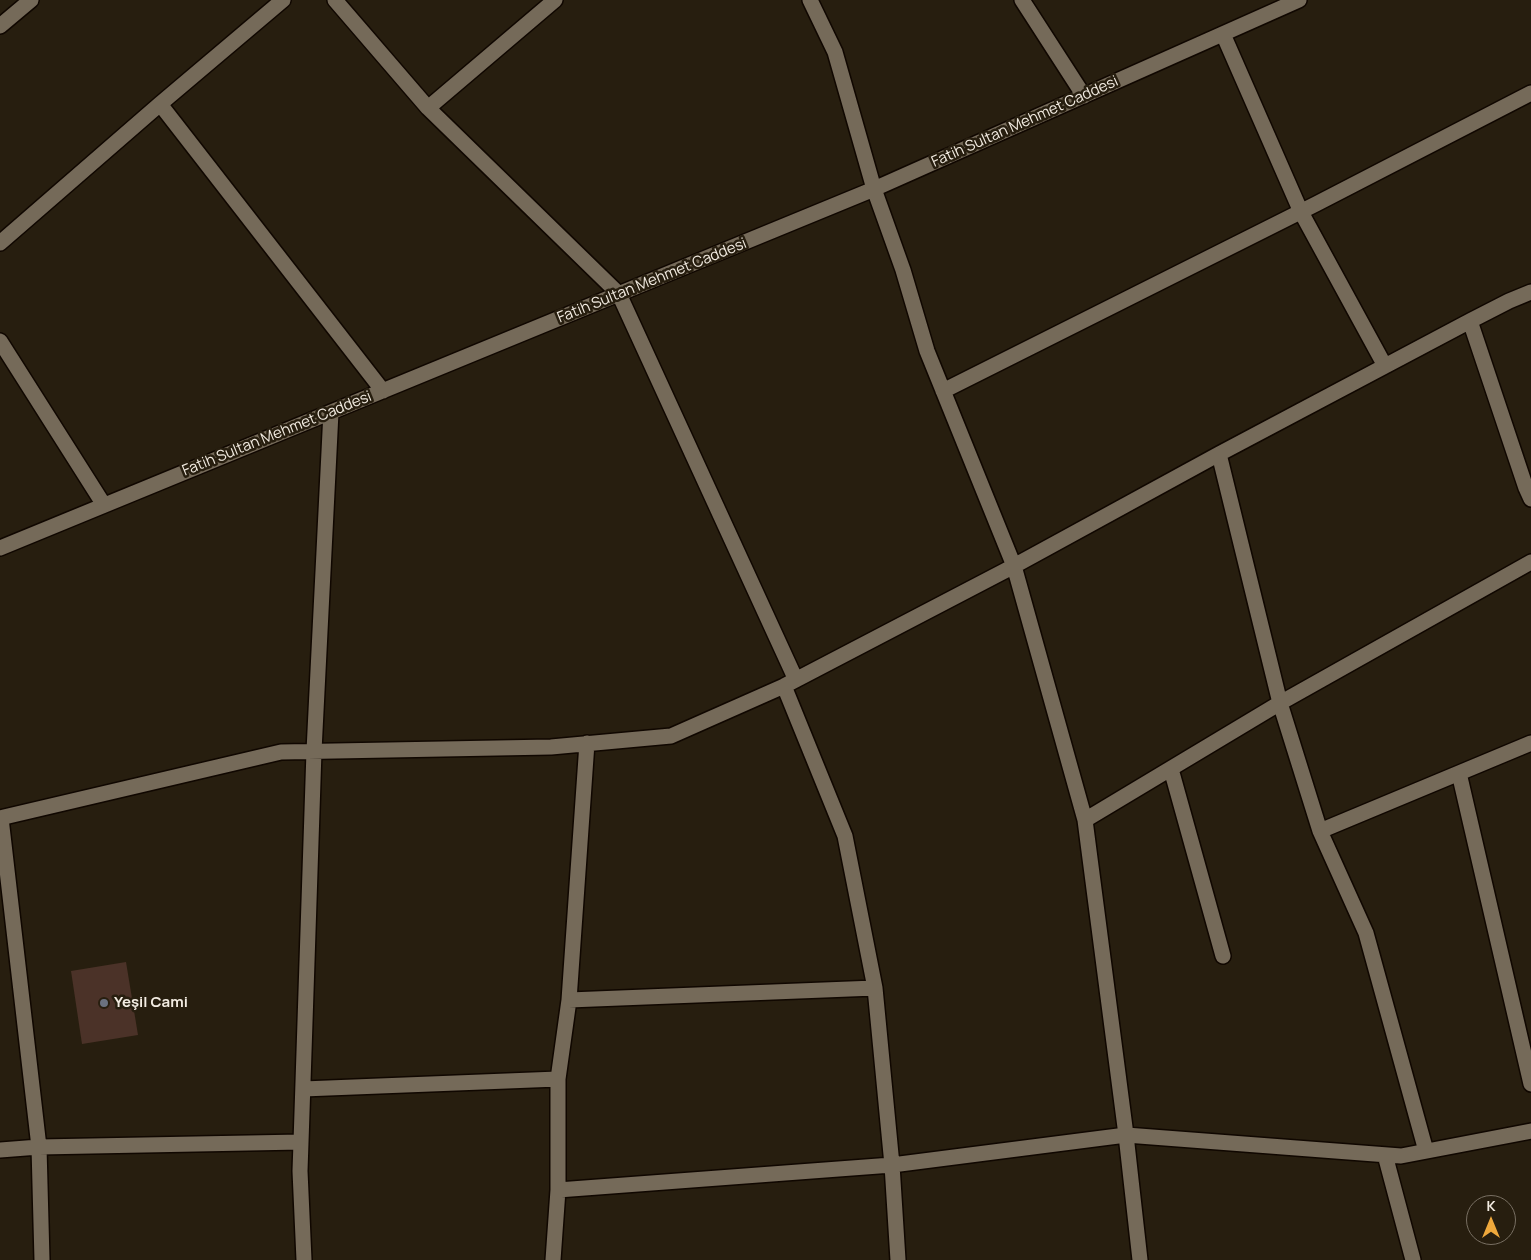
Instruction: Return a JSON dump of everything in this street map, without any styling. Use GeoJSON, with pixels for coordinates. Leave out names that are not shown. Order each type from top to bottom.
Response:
{"type":"FeatureCollection","features":[{"type":"Feature","properties":{"kind":"street"},"geometry":{"type":"LineString","coordinates":[[0,26],[30,0]]}},
{"type":"Feature","properties":{"kind":"street"},"geometry":{"type":"LineString","coordinates":[[0,243],[283,0]]}},
{"type":"Feature","properties":{"kind":"street"},"geometry":{"type":"LineString","coordinates":[[335,0],[428,108],[619,294],[790,683],[845,836],[875,988],[892,1165],[898,1260]]}},
{"type":"Feature","properties":{"kind":"street"},"geometry":{"type":"LineString","coordinates":[[428,108],[555,0]]}},
{"type":"Feature","properties":{"kind":"street"},"geometry":{"type":"LineString","coordinates":[[810,0],[835,52],[874,190],[903,270],[927,351],[1014,566],[1085,820],[1126,1135],[1140,1260]]}},
{"type":"Feature","properties":{"kind":"street"},"geometry":{"type":"LineString","coordinates":[[1022,0],[1084,96]]}},
{"type":"Feature","properties":{"kind":"street","name":"Fatih Sultan Mehmet Caddesi"},"geometry":{"type":"LineString","coordinates":[[0,548],[874,190],[1299,0]]}},
{"type":"Feature","properties":{"kind":"street"},"geometry":{"type":"LineString","coordinates":[[1223,34],[1301,212],[1385,366]]}},
{"type":"Feature","properties":{"kind":"street"},"geometry":{"type":"LineString","coordinates":[[943,391],[1301,212],[1531,93]]}},
{"type":"Feature","properties":{"kind":"street"},"geometry":{"type":"LineString","coordinates":[[160,104],[383,391]]}},
{"type":"Feature","properties":{"kind":"street"},"geometry":{"type":"LineString","coordinates":[[42,1260],[39,1147],[1,818],[281,752],[551,747],[671,736],[790,683],[1014,566],[1470,321],[1531,292]]}},
{"type":"Feature","properties":{"kind":"street"},"geometry":{"type":"LineString","coordinates":[[1470,321],[1529,491]]}},
{"type":"Feature","properties":{"kind":"street"},"geometry":{"type":"LineString","coordinates":[[0,341],[104,505]]}},
{"type":"Feature","properties":{"kind":"street"},"geometry":{"type":"LineString","coordinates":[[304,1260],[300,1171],[314,751],[331,412]]}},
{"type":"Feature","properties":{"kind":"street"},"geometry":{"type":"LineString","coordinates":[[1220,454],[1280,704],[1320,831],[1366,934],[1426,1151]]}},
{"type":"Feature","properties":{"kind":"street"},"geometry":{"type":"LineString","coordinates":[[1085,820],[1280,704],[1531,562]]}},
{"type":"Feature","properties":{"kind":"street"},"geometry":{"type":"LineString","coordinates":[[1320,831],[1531,743]]}},
{"type":"Feature","properties":{"kind":"street"},"geometry":{"type":"LineString","coordinates":[[553,1260],[558,1190],[558,1079],[569,1000],[587,744]]}},
{"type":"Feature","properties":{"kind":"street"},"geometry":{"type":"LineString","coordinates":[[1171,769],[1223,956]]}},
{"type":"Feature","properties":{"kind":"street"},"geometry":{"type":"LineString","coordinates":[[1458,773],[1531,1084]]}},
{"type":"Feature","properties":{"kind":"street"},"geometry":{"type":"LineString","coordinates":[[569,1000],[875,988]]}},
{"type":"Feature","properties":{"kind":"street"},"geometry":{"type":"LineString","coordinates":[[303,1089],[558,1079]]}},
{"type":"Feature","properties":{"kind":"street"},"geometry":{"type":"LineString","coordinates":[[558,1190],[892,1165],[1126,1135],[1401,1156],[1531,1130]]}},
{"type":"Feature","properties":{"kind":"street"},"geometry":{"type":"LineString","coordinates":[[0,1150],[39,1147],[301,1142]]}},
{"type":"Feature","properties":{"kind":"street"},"geometry":{"type":"LineString","coordinates":[[1385,1155],[1413,1260]]}},
{"type":"Feature","properties":{"kind":"building","name":"Yeşil Cami"},"geometry":{"type":"Polygon","coordinates":[[[126,962],[138,1035],[82,1044],[71,971],[126,962]]]}},
{"type":"Feature","properties":{"kind":"place","name":"Yeşil Cami"},"geometry":{"type":"Point","coordinates":[104,1003]}}]}
